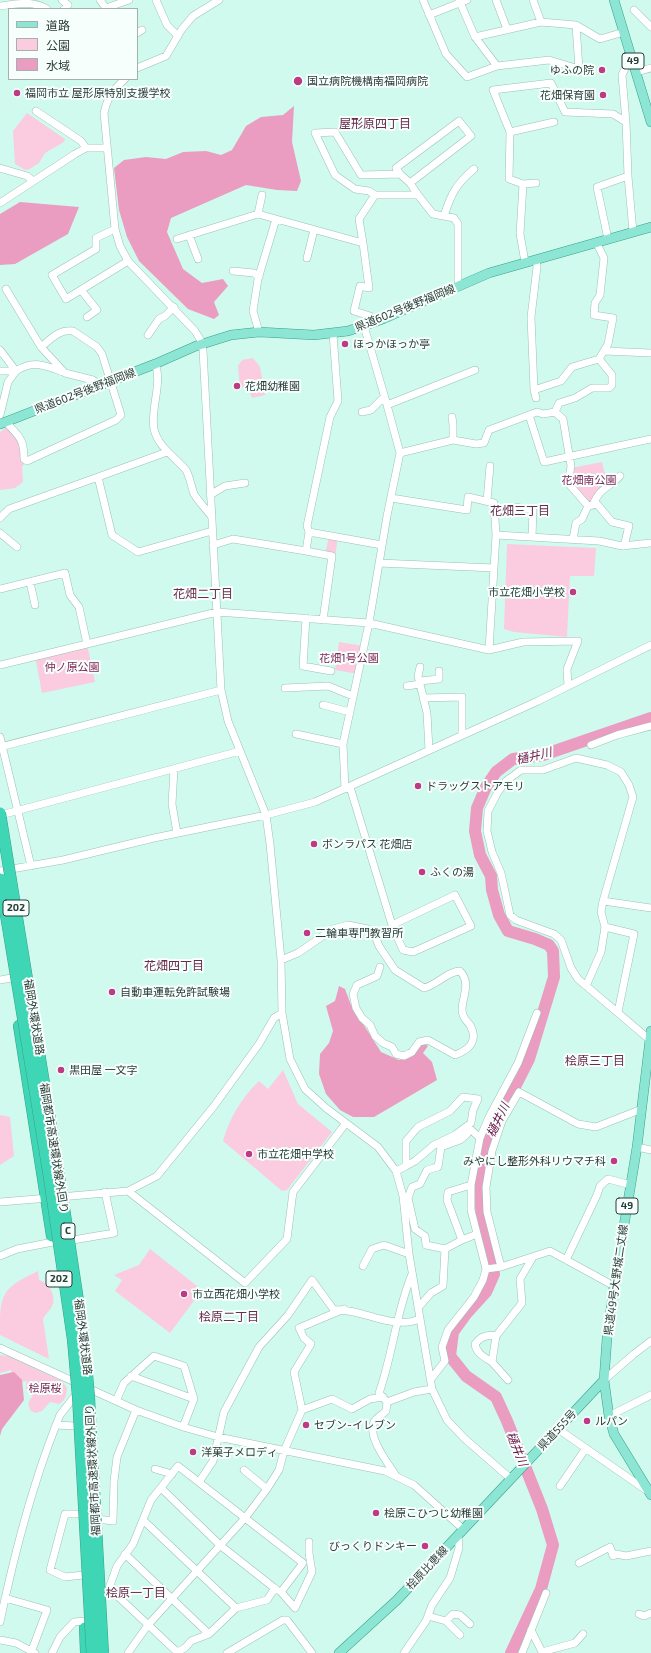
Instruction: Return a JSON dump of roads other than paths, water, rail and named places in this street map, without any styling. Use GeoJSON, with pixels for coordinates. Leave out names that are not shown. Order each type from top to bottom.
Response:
{"type":"FeatureCollection","features":[{"type":"Feature","properties":{"kind":"highway","name":"福岡外環状道路"},"geometry":{"type":"LineString","coordinates":[[0,813],[5,870],[33,1012],[67,1241],[80,1310],[89,1390],[103,1653]]}},
{"type":"Feature","properties":{"kind":"highway","name":"福岡都市高速環状線外回り"},"geometry":{"type":"LineString","coordinates":[[0,813],[58,1167],[84,1340],[89,1397],[103,1653]]}},
{"type":"Feature","properties":{"kind":"highway","name":"C"},"geometry":{"type":"LineString","coordinates":[[0,879],[73,1340],[78,1398],[92,1653]]}},
{"type":"Feature","properties":{"kind":"highway","name":"福岡外環状道路"},"geometry":{"type":"LineString","coordinates":[[0,908],[6,979],[17,1014],[65,1314],[74,1397],[84,1575],[86,1653]]}},
{"type":"Feature","properties":{"kind":"main road","name":"49"},"geometry":{"type":"LineString","coordinates":[[614,0],[651,122]]}},
{"type":"Feature","properties":{"kind":"main road","name":"県道602号後野福岡線"},"geometry":{"type":"LineString","coordinates":[[2,420],[111,381],[202,344],[231,335],[259,332],[314,335],[333,334],[348,331],[374,322],[489,273],[651,227]]}},
{"type":"Feature","properties":{"kind":"main road","name":"県道49号大野城二丈線"},"geometry":{"type":"LineString","coordinates":[[650,1036],[637,1147],[607,1338],[604,1380],[609,1416],[614,1434],[650,1493]]}},
{"type":"Feature","properties":{"kind":"main road","name":"県道555号"},"geometry":{"type":"LineString","coordinates":[[511,1479],[604,1380]]}},
{"type":"Feature","properties":{"kind":"main road","name":"桧原比恵線"},"geometry":{"type":"LineString","coordinates":[[339,1653],[388,1608],[511,1479]]}},
{"type":"Feature","properties":{"kind":"street"},"geometry":{"type":"LineString","coordinates":[[62,0],[68,5],[65,8]]}},
{"type":"Feature","properties":{"kind":"street"},"geometry":{"type":"LineString","coordinates":[[100,0],[106,8],[130,0]]}},
{"type":"Feature","properties":{"kind":"street"},"geometry":{"type":"LineString","coordinates":[[156,0],[167,25],[178,36]]}},
{"type":"Feature","properties":{"kind":"street"},"geometry":{"type":"LineString","coordinates":[[138,65],[150,64],[166,56],[178,36],[193,16],[206,3],[219,0]]}},
{"type":"Feature","properties":{"kind":"street"},"geometry":{"type":"LineString","coordinates":[[423,0],[446,54],[467,77],[497,66],[549,60],[579,70],[576,26]]}},
{"type":"Feature","properties":{"kind":"street"},"geometry":{"type":"LineString","coordinates":[[496,0],[507,29]]}},
{"type":"Feature","properties":{"kind":"street"},"geometry":{"type":"LineString","coordinates":[[534,0],[541,22]]}},
{"type":"Feature","properties":{"kind":"street"},"geometry":{"type":"LineString","coordinates":[[429,16],[462,1],[474,37],[497,66]]}},
{"type":"Feature","properties":{"kind":"street"},"geometry":{"type":"LineString","coordinates":[[0,6],[27,2],[42,5],[46,8]]}},
{"type":"Feature","properties":{"kind":"street"},"geometry":{"type":"LineString","coordinates":[[634,10],[651,27]]}},
{"type":"Feature","properties":{"kind":"street"},"geometry":{"type":"LineString","coordinates":[[474,37],[541,22],[576,26],[600,39],[624,32]]}},
{"type":"Feature","properties":{"kind":"street"},"geometry":{"type":"LineString","coordinates":[[631,56],[622,75],[633,232]]}},
{"type":"Feature","properties":{"kind":"street"},"geometry":{"type":"LineString","coordinates":[[636,72],[651,68]]}},
{"type":"Feature","properties":{"kind":"street"},"geometry":{"type":"LineString","coordinates":[[124,80],[113,90],[108,99],[104,113],[106,148],[115,229],[120,246],[128,261],[135,270],[174,307],[195,331],[202,344],[205,360],[211,516],[221,690],[228,721],[266,815],[281,960],[282,1013],[290,1059],[305,1089],[326,1108],[378,1147],[396,1171],[403,1196],[412,1274],[432,1389],[447,1420],[464,1438],[511,1479]]}},
{"type":"Feature","properties":{"kind":"street"},"geometry":{"type":"LineString","coordinates":[[536,183],[523,184],[509,179],[510,132],[493,90],[551,83],[565,112],[613,114],[626,122]]}},
{"type":"Feature","properties":{"kind":"street"},"geometry":{"type":"LineString","coordinates":[[36,111],[81,141],[86,148]]}},
{"type":"Feature","properties":{"kind":"street"},"geometry":{"type":"LineString","coordinates":[[410,183],[471,136],[459,121],[396,168],[410,183],[433,214],[454,218],[458,224],[458,286]]}},
{"type":"Feature","properties":{"kind":"street"},"geometry":{"type":"LineString","coordinates":[[510,132],[554,122]]}},
{"type":"Feature","properties":{"kind":"street"},"geometry":{"type":"LineString","coordinates":[[400,174],[361,175],[334,132],[315,133],[335,175],[355,189],[369,191],[375,195],[418,195]]}},
{"type":"Feature","properties":{"kind":"street"},"geometry":{"type":"LineString","coordinates":[[0,202],[32,180],[86,148],[106,148]]}},
{"type":"Feature","properties":{"kind":"street"},"geometry":{"type":"LineString","coordinates":[[0,168],[27,176],[32,180]]}},
{"type":"Feature","properties":{"kind":"street"},"geometry":{"type":"LineString","coordinates":[[444,216],[452,194],[461,180],[474,169]]}},
{"type":"Feature","properties":{"kind":"street"},"geometry":{"type":"LineString","coordinates":[[608,239],[597,187],[628,176]]}},
{"type":"Feature","properties":{"kind":"street"},"geometry":{"type":"LineString","coordinates":[[523,184],[520,234],[525,262]]}},
{"type":"Feature","properties":{"kind":"street"},"geometry":{"type":"LineString","coordinates":[[258,214],[262,195]]}},
{"type":"Feature","properties":{"kind":"street"},"geometry":{"type":"LineString","coordinates":[[374,322],[370,316],[354,310],[360,286],[370,288],[359,219],[375,195]]}},
{"type":"Feature","properties":{"kind":"street"},"geometry":{"type":"LineString","coordinates":[[177,239],[258,214],[363,243]]}},
{"type":"Feature","properties":{"kind":"street"},"geometry":{"type":"LineString","coordinates":[[259,332],[253,311],[259,276],[276,219]]}},
{"type":"Feature","properties":{"kind":"street"},"geometry":{"type":"LineString","coordinates":[[115,229],[96,238],[96,248],[52,275],[66,299],[128,261]]}},
{"type":"Feature","properties":{"kind":"street"},"geometry":{"type":"LineString","coordinates":[[307,258],[314,230]]}},
{"type":"Feature","properties":{"kind":"street"},"geometry":{"type":"LineString","coordinates":[[189,235],[198,259]]}},
{"type":"Feature","properties":{"kind":"street"},"geometry":{"type":"LineString","coordinates":[[536,260],[537,267],[531,318],[535,394],[561,381],[572,367],[599,359],[608,344],[613,318],[594,315],[595,303],[600,295],[604,258],[596,242]]}},
{"type":"Feature","properties":{"kind":"street"},"geometry":{"type":"LineString","coordinates":[[233,271],[254,273],[259,276]]}},
{"type":"Feature","properties":{"kind":"street"},"geometry":{"type":"LineString","coordinates":[[6,289],[41,347],[66,373]]}},
{"type":"Feature","properties":{"kind":"street"},"geometry":{"type":"LineString","coordinates":[[81,290],[97,310],[87,317]]}},
{"type":"Feature","properties":{"kind":"street"},"geometry":{"type":"LineString","coordinates":[[148,335],[159,320],[166,316],[174,307]]}},
{"type":"Feature","properties":{"kind":"street"},"geometry":{"type":"LineString","coordinates":[[364,326],[400,453],[382,545],[369,623],[343,744],[348,788],[392,925],[403,950],[413,952],[471,926],[455,895],[392,925]]}},
{"type":"Feature","properties":{"kind":"street"},"geometry":{"type":"LineString","coordinates":[[41,347],[63,330],[73,331],[97,347],[102,354],[121,415],[120,418],[28,461],[24,459],[24,446],[20,437],[2,420],[8,382],[16,371],[23,366],[45,365],[66,373],[93,380],[100,385]]}},
{"type":"Feature","properties":{"kind":"street"},"geometry":{"type":"LineString","coordinates":[[306,551],[309,532],[307,526],[330,417],[338,401],[333,334]]}},
{"type":"Feature","properties":{"kind":"street"},"geometry":{"type":"LineString","coordinates":[[0,350],[16,371]]}},
{"type":"Feature","properties":{"kind":"street"},"geometry":{"type":"LineString","coordinates":[[604,351],[651,353]]}},
{"type":"Feature","properties":{"kind":"street"},"geometry":{"type":"LineString","coordinates":[[555,412],[559,403],[575,398],[592,388],[609,388],[612,385],[612,375],[599,359]]}},
{"type":"Feature","properties":{"kind":"street"},"geometry":{"type":"LineString","coordinates":[[155,364],[157,370],[156,402],[153,416],[154,430],[167,452],[186,471],[194,494],[211,516]]}},
{"type":"Feature","properties":{"kind":"street"},"geometry":{"type":"LineString","coordinates":[[387,405],[475,370]]}},
{"type":"Feature","properties":{"kind":"street"},"geometry":{"type":"LineString","coordinates":[[0,371],[16,371]]}},
{"type":"Feature","properties":{"kind":"street"},"geometry":{"type":"LineString","coordinates":[[362,412],[371,410],[384,397]]}},
{"type":"Feature","properties":{"kind":"street"},"geometry":{"type":"LineString","coordinates":[[400,453],[453,440],[476,444],[484,443],[489,430],[537,412],[543,414],[555,412]]}},
{"type":"Feature","properties":{"kind":"street"},"geometry":{"type":"LineString","coordinates":[[555,412],[563,419],[571,466],[568,483],[591,506]]}},
{"type":"Feature","properties":{"kind":"street"},"geometry":{"type":"LineString","coordinates":[[529,415],[544,462],[651,439]]}},
{"type":"Feature","properties":{"kind":"street"},"geometry":{"type":"LineString","coordinates":[[452,417],[453,440]]}},
{"type":"Feature","properties":{"kind":"street"},"geometry":{"type":"LineString","coordinates":[[0,518],[9,509],[167,452]]}},
{"type":"Feature","properties":{"kind":"street"},"geometry":{"type":"LineString","coordinates":[[487,501],[490,466]]}},
{"type":"Feature","properties":{"kind":"street"},"geometry":{"type":"LineString","coordinates":[[573,539],[576,523],[582,519],[598,494],[613,484],[620,476]]}},
{"type":"Feature","properties":{"kind":"street"},"geometry":{"type":"LineString","coordinates":[[98,477],[112,535],[138,552],[212,531]]}},
{"type":"Feature","properties":{"kind":"street"},"geometry":{"type":"LineString","coordinates":[[210,495],[225,486],[245,483]]}},
{"type":"Feature","properties":{"kind":"street"},"geometry":{"type":"LineString","coordinates":[[391,498],[467,510],[468,497],[494,503],[496,535],[489,650]]}},
{"type":"Feature","properties":{"kind":"street"},"geometry":{"type":"LineString","coordinates":[[591,506],[597,504],[612,522],[629,526],[624,546]]}},
{"type":"Feature","properties":{"kind":"street"},"geometry":{"type":"LineString","coordinates":[[515,507],[533,510],[532,537]]}},
{"type":"Feature","properties":{"kind":"street"},"geometry":{"type":"LineString","coordinates":[[309,532],[382,545]]}},
{"type":"Feature","properties":{"kind":"street"},"geometry":{"type":"LineString","coordinates":[[0,533],[17,547]]}},
{"type":"Feature","properties":{"kind":"street"},"geometry":{"type":"LineString","coordinates":[[496,535],[599,541],[624,546],[651,543]]}},
{"type":"Feature","properties":{"kind":"street"},"geometry":{"type":"LineString","coordinates":[[213,545],[233,539],[332,556],[323,620]]}},
{"type":"Feature","properties":{"kind":"street"},"geometry":{"type":"LineString","coordinates":[[379,563],[494,568]]}},
{"type":"Feature","properties":{"kind":"street"},"geometry":{"type":"LineString","coordinates":[[0,589],[66,573],[70,594],[79,607],[87,644]]}},
{"type":"Feature","properties":{"kind":"street"},"geometry":{"type":"LineString","coordinates":[[30,582],[35,605]]}},
{"type":"Feature","properties":{"kind":"street"},"geometry":{"type":"LineString","coordinates":[[0,664],[217,612],[369,623],[489,650],[523,642],[578,641],[567,669],[568,686]]}},
{"type":"Feature","properties":{"kind":"street"},"geometry":{"type":"LineString","coordinates":[[306,618],[303,666],[331,671]]}},
{"type":"Feature","properties":{"kind":"street"},"geometry":{"type":"LineString","coordinates":[[5,870],[31,866],[177,833],[266,815],[315,802],[568,686],[651,645]]}},
{"type":"Feature","properties":{"kind":"street"},"geometry":{"type":"LineString","coordinates":[[420,667],[418,676],[427,713],[429,750]]}},
{"type":"Feature","properties":{"kind":"street"},"geometry":{"type":"LineString","coordinates":[[407,686],[439,679],[439,671]]}},
{"type":"Feature","properties":{"kind":"street"},"geometry":{"type":"LineString","coordinates":[[285,688],[328,686],[353,696]]}},
{"type":"Feature","properties":{"kind":"street"},"geometry":{"type":"LineString","coordinates":[[1,747],[221,690]]}},
{"type":"Feature","properties":{"kind":"street"},"geometry":{"type":"LineString","coordinates":[[423,698],[462,697],[462,734]]}},
{"type":"Feature","properties":{"kind":"street"},"geometry":{"type":"LineString","coordinates":[[323,705],[350,712]]}},
{"type":"Feature","properties":{"kind":"street"},"geometry":{"type":"LineString","coordinates":[[591,745],[617,735],[651,726]]}},
{"type":"Feature","properties":{"kind":"street"},"geometry":{"type":"LineString","coordinates":[[296,734],[343,744]]}},
{"type":"Feature","properties":{"kind":"street"},"geometry":{"type":"LineString","coordinates":[[0,737],[1,747],[18,809],[31,866]]}},
{"type":"Feature","properties":{"kind":"street"},"geometry":{"type":"LineString","coordinates":[[0,813],[240,751]]}},
{"type":"Feature","properties":{"kind":"street"},"geometry":{"type":"LineString","coordinates":[[586,986],[601,952],[605,927],[601,912],[603,901],[632,797],[629,785],[621,772],[607,765],[576,758],[543,770],[521,770],[506,781],[498,792],[488,811],[487,831],[492,852],[501,873],[510,916],[516,920],[554,934],[561,940],[571,968],[578,979],[586,986],[618,1012],[650,1036]]}},
{"type":"Feature","properties":{"kind":"street"},"geometry":{"type":"LineString","coordinates":[[174,769],[172,804],[177,833]]}},
{"type":"Feature","properties":{"kind":"street"},"geometry":{"type":"LineString","coordinates":[[603,901],[651,908]]}},
{"type":"Feature","properties":{"kind":"street"},"geometry":{"type":"LineString","coordinates":[[281,960],[298,952],[333,929],[348,925],[368,929],[374,933],[378,946],[395,970],[424,988],[432,986],[454,971],[460,971],[464,976],[466,990],[462,1010],[464,1020],[470,1025],[473,1034],[471,1046],[465,1052],[455,1055],[428,1040],[419,1042],[412,1052],[404,1056],[396,1054],[392,1047],[383,1043],[374,1036],[370,1024],[362,1018],[356,1008],[353,994],[357,985],[377,976],[380,968]]}},
{"type":"Feature","properties":{"kind":"street"},"geometry":{"type":"LineString","coordinates":[[605,927],[634,934],[618,1012]]}},
{"type":"Feature","properties":{"kind":"street"},"geometry":{"type":"LineString","coordinates":[[17,1014],[33,1012]]}},
{"type":"Feature","properties":{"kind":"street"},"geometry":{"type":"LineString","coordinates":[[0,1202],[128,1191],[157,1176],[214,1106],[259,1044],[274,1018],[282,1013]]}},
{"type":"Feature","properties":{"kind":"street"},"geometry":{"type":"LineString","coordinates":[[431,1379],[445,1360],[442,1347],[448,1330],[474,1297],[488,1269],[471,1210],[471,1185],[480,1138],[489,1117],[518,1064],[537,1013]]}},
{"type":"Feature","properties":{"kind":"street"},"geometry":{"type":"LineString","coordinates":[[500,1267],[487,1212],[486,1187],[492,1151],[502,1121],[520,1092],[578,1124],[596,1127],[642,1109]]}},
{"type":"Feature","properties":{"kind":"street"},"geometry":{"type":"LineString","coordinates":[[406,1166],[406,1142],[418,1127],[450,1111],[463,1097],[478,1099],[473,1110],[471,1123],[460,1140],[441,1148],[438,1167],[427,1170],[420,1184],[412,1187],[408,1198],[415,1229],[425,1236],[426,1245],[445,1249],[477,1234]]}},
{"type":"Feature","properties":{"kind":"street"},"geometry":{"type":"LineString","coordinates":[[128,1191],[245,1283],[287,1239],[293,1192],[346,1123]]}},
{"type":"Feature","properties":{"kind":"street"},"geometry":{"type":"LineString","coordinates":[[396,1171],[415,1162],[434,1145],[467,1130]]}},
{"type":"Feature","properties":{"kind":"street"},"geometry":{"type":"LineString","coordinates":[[467,1130],[480,1138]]}},
{"type":"Feature","properties":{"kind":"street"},"geometry":{"type":"LineString","coordinates":[[637,1147],[651,1150]]}},
{"type":"Feature","properties":{"kind":"street"},"geometry":{"type":"LineString","coordinates":[[566,1260],[600,1186],[608,1179],[631,1185]]}},
{"type":"Feature","properties":{"kind":"street"},"geometry":{"type":"LineString","coordinates":[[462,1240],[447,1200],[448,1192],[471,1185]]}},
{"type":"Feature","properties":{"kind":"street"},"geometry":{"type":"LineString","coordinates":[[67,1241],[114,1233],[105,1192]]}},
{"type":"Feature","properties":{"kind":"street"},"geometry":{"type":"LineString","coordinates":[[0,1256],[17,1249],[54,1242]]}},
{"type":"Feature","properties":{"kind":"street"},"geometry":{"type":"LineString","coordinates":[[363,1266],[372,1249],[384,1245],[409,1254]]}},
{"type":"Feature","properties":{"kind":"street"},"geometry":{"type":"LineString","coordinates":[[418,1308],[430,1293],[443,1286],[445,1249]]}},
{"type":"Feature","properties":{"kind":"street"},"geometry":{"type":"LineString","coordinates":[[488,1269],[500,1267],[550,1251],[614,1286]]}},
{"type":"Feature","properties":{"kind":"street"},"geometry":{"type":"LineString","coordinates":[[492,1362],[496,1336],[522,1303],[520,1279],[533,1257]]}},
{"type":"Feature","properties":{"kind":"street"},"geometry":{"type":"LineString","coordinates":[[396,1476],[378,1448],[372,1434],[374,1421],[386,1411],[385,1400],[379,1393],[385,1376],[396,1322],[412,1274]]}},
{"type":"Feature","properties":{"kind":"street"},"geometry":{"type":"LineString","coordinates":[[199,1482],[213,1461],[224,1412],[259,1347],[288,1315],[312,1280],[334,1310],[344,1309],[396,1322],[408,1322],[420,1319]]}},
{"type":"Feature","properties":{"kind":"street"},"geometry":{"type":"LineString","coordinates":[[128,1653],[148,1625],[245,1518],[279,1470],[284,1451],[302,1410],[294,1372],[311,1344],[304,1338],[299,1328],[344,1309]]}},
{"type":"Feature","properties":{"kind":"street"},"geometry":{"type":"LineString","coordinates":[[496,1336],[490,1335],[480,1338],[475,1344],[476,1349],[482,1356],[492,1362],[508,1380]]}},
{"type":"Feature","properties":{"kind":"street"},"geometry":{"type":"LineString","coordinates":[[604,1380],[634,1354],[651,1342]]}},
{"type":"Feature","properties":{"kind":"street"},"geometry":{"type":"LineString","coordinates":[[0,1348],[72,1380],[89,1390],[136,1410],[183,1427],[218,1438],[385,1471],[414,1485],[460,1532],[459,1548],[450,1578],[432,1605],[426,1621],[404,1653]]}},
{"type":"Feature","properties":{"kind":"street"},"geometry":{"type":"LineString","coordinates":[[116,1401],[124,1383],[154,1356],[184,1366],[194,1399],[183,1427]]}},
{"type":"Feature","properties":{"kind":"street"},"geometry":{"type":"LineString","coordinates":[[131,1376],[194,1399]]}},
{"type":"Feature","properties":{"kind":"street"},"geometry":{"type":"LineString","coordinates":[[302,1410],[332,1399],[352,1409],[370,1399],[385,1400],[432,1389]]}},
{"type":"Feature","properties":{"kind":"street"},"geometry":{"type":"LineString","coordinates":[[609,1416],[651,1395]]}},
{"type":"Feature","properties":{"kind":"street"},"geometry":{"type":"LineString","coordinates":[[0,1622],[28,1505],[39,1468],[60,1415],[74,1397]]}},
{"type":"Feature","properties":{"kind":"street"},"geometry":{"type":"LineString","coordinates":[[97,1519],[113,1520],[114,1481],[117,1457],[136,1410]]}},
{"type":"Feature","properties":{"kind":"street"},"geometry":{"type":"LineString","coordinates":[[56,1426],[75,1426]]}},
{"type":"Feature","properties":{"kind":"street"},"geometry":{"type":"LineString","coordinates":[[558,1428],[650,1493]]}},
{"type":"Feature","properties":{"kind":"street"},"geometry":{"type":"LineString","coordinates":[[560,1486],[586,1448]]}},
{"type":"Feature","properties":{"kind":"street"},"geometry":{"type":"LineString","coordinates":[[178,1466],[303,1563],[278,1590],[266,1600],[236,1608],[209,1634],[191,1641],[185,1648],[177,1652],[109,1588],[117,1566],[133,1544],[151,1500],[172,1474],[178,1466]]}},
{"type":"Feature","properties":{"kind":"street"},"geometry":{"type":"LineString","coordinates":[[155,1469],[172,1474]]}},
{"type":"Feature","properties":{"kind":"street"},"geometry":{"type":"LineString","coordinates":[[244,1470],[267,1489]]}},
{"type":"Feature","properties":{"kind":"street"},"geometry":{"type":"LineString","coordinates":[[161,1488],[221,1546],[278,1590],[295,1608],[312,1572],[309,1542]]}},
{"type":"Feature","properties":{"kind":"street"},"geometry":{"type":"LineString","coordinates":[[80,1514],[65,1514],[50,1570],[65,1577],[84,1575]]}},
{"type":"Feature","properties":{"kind":"street"},"geometry":{"type":"LineString","coordinates":[[143,1520],[236,1608]]}},
{"type":"Feature","properties":{"kind":"street"},"geometry":{"type":"LineString","coordinates":[[579,1563],[610,1546],[613,1556],[616,1554],[626,1556],[651,1552]]}},
{"type":"Feature","properties":{"kind":"street"},"geometry":{"type":"LineString","coordinates":[[125,1554],[173,1598],[209,1634]]}},
{"type":"Feature","properties":{"kind":"street"},"geometry":{"type":"LineString","coordinates":[[523,1652],[546,1593]]}},
{"type":"Feature","properties":{"kind":"street"},"geometry":{"type":"LineString","coordinates":[[1,1642],[16,1643],[33,1652],[47,1610],[5,1598]]}},
{"type":"Feature","properties":{"kind":"street"},"geometry":{"type":"LineString","coordinates":[[639,1614],[644,1616],[651,1613]]}},
{"type":"Feature","properties":{"kind":"street"},"geometry":{"type":"LineString","coordinates":[[446,1621],[453,1614],[460,1615],[470,1624]]}},
{"type":"Feature","properties":{"kind":"street"},"geometry":{"type":"LineString","coordinates":[[428,1616],[446,1621],[460,1635]]}},
{"type":"Feature","properties":{"kind":"street"},"geometry":{"type":"LineString","coordinates":[[227,1653],[283,1620],[288,1620],[312,1653]]}},
{"type":"Feature","properties":{"kind":"street"},"geometry":{"type":"LineString","coordinates":[[52,1653],[60,1637],[74,1622],[85,1621]]}},
{"type":"Feature","properties":{"kind":"street"},"geometry":{"type":"LineString","coordinates":[[531,1630],[542,1652],[575,1643],[583,1634]]}},
{"type":"Feature","properties":{"kind":"water"},"geometry":{"type":"Polygon","coordinates":[[[294,106],[292,142],[301,181],[297,191],[277,190],[246,185],[171,218],[167,232],[183,269],[202,283],[223,279],[228,286],[214,302],[219,315],[214,319],[188,309],[139,261],[127,237],[119,210],[114,168],[124,160],[146,157],[166,159],[183,152],[206,151],[221,155],[232,150],[246,126],[261,117],[283,115],[294,106]]]}},
{"type":"Feature","properties":{"kind":"water"},"geometry":{"type":"Polygon","coordinates":[[[20,202],[79,207],[68,234],[15,264],[0,265],[0,214],[20,202]]]}},
{"type":"Feature","properties":{"kind":"water"},"geometry":{"type":"Polygon","coordinates":[[[339,986],[345,989],[351,1005],[381,1052],[399,1060],[413,1056],[423,1043],[428,1046],[423,1053],[432,1062],[437,1080],[374,1117],[353,1117],[340,1110],[326,1094],[319,1074],[320,1054],[329,1043],[333,1031],[326,1006],[335,1001],[339,986]]]}},
{"type":"Feature","properties":{"kind":"water"},"geometry":{"type":"Polygon","coordinates":[[[14,1372],[22,1380],[24,1400],[2,1429],[0,1436],[0,1375],[14,1372]]]}},
{"type":"Feature","properties":{"kind":"waterway","name":"樋井川"},"geometry":{"type":"LineString","coordinates":[[511,1653],[541,1589],[553,1545],[542,1509],[496,1397],[466,1376],[450,1356],[453,1332],[466,1314],[486,1292],[494,1274],[482,1227],[480,1182],[489,1138],[529,1059],[554,977],[553,951],[549,945],[508,931],[499,915],[492,890],[491,876],[480,855],[475,831],[477,808],[486,787],[496,772],[513,759],[543,755],[651,718]]}},
{"type":"Feature","properties":{"kind":"place","name":"ゆふの院"},"geometry":{"type":"Point","coordinates":[602,70]}},
{"type":"Feature","properties":{"kind":"place","name":"国立病院機構南福岡病院"},"geometry":{"type":"Point","coordinates":[298,81]}},
{"type":"Feature","properties":{"kind":"place","name":"福岡市立 屋形原特別支援学校"},"geometry":{"type":"Point","coordinates":[17,93]}},
{"type":"Feature","properties":{"kind":"place","name":"花畑保育園"},"geometry":{"type":"Point","coordinates":[603,95]}},
{"type":"Feature","properties":{"kind":"place","name":"ほっかほっか亭"},"geometry":{"type":"Point","coordinates":[345,344]}},
{"type":"Feature","properties":{"kind":"place","name":"花畑幼稚園"},"geometry":{"type":"Point","coordinates":[237,386]}},
{"type":"Feature","properties":{"kind":"place","name":"市立花畑小学校"},"geometry":{"type":"Point","coordinates":[573,592]}},
{"type":"Feature","properties":{"kind":"place","name":"ドラッグストアモリ"},"geometry":{"type":"Point","coordinates":[418,786]}},
{"type":"Feature","properties":{"kind":"place","name":"ボンラパス 花畑店"},"geometry":{"type":"Point","coordinates":[314,844]}},
{"type":"Feature","properties":{"kind":"place","name":"ふくの湯"},"geometry":{"type":"Point","coordinates":[422,872]}},
{"type":"Feature","properties":{"kind":"place","name":"二輪車専門教習所"},"geometry":{"type":"Point","coordinates":[307,933]}},
{"type":"Feature","properties":{"kind":"place","name":"自動車運転免許試験場"},"geometry":{"type":"Point","coordinates":[112,992]}},
{"type":"Feature","properties":{"kind":"place","name":"黒田屋 一文字"},"geometry":{"type":"Point","coordinates":[61,1070]}},
{"type":"Feature","properties":{"kind":"place","name":"市立花畑中学校"},"geometry":{"type":"Point","coordinates":[249,1154]}},
{"type":"Feature","properties":{"kind":"place","name":"みやにし整形外科リウマチ科"},"geometry":{"type":"Point","coordinates":[614,1161]}},
{"type":"Feature","properties":{"kind":"place","name":"市立西花畑小学校"},"geometry":{"type":"Point","coordinates":[184,1294]}},
{"type":"Feature","properties":{"kind":"place","name":"ルパン"},"geometry":{"type":"Point","coordinates":[587,1421]}},
{"type":"Feature","properties":{"kind":"place","name":"セブン-イレブン"},"geometry":{"type":"Point","coordinates":[306,1425]}},
{"type":"Feature","properties":{"kind":"place","name":"洋菓子メロディ"},"geometry":{"type":"Point","coordinates":[193,1452]}},
{"type":"Feature","properties":{"kind":"place","name":"桧原こひつじ幼稚園"},"geometry":{"type":"Point","coordinates":[376,1513]}},
{"type":"Feature","properties":{"kind":"place","name":"びっくりドンキー"},"geometry":{"type":"Point","coordinates":[425,1546]}},
{"type":"Feature","properties":{"kind":"district","name":"屋形原四丁目"},"geometry":{"type":"Point","coordinates":[375,124]}},
{"type":"Feature","properties":{"kind":"district","name":"花畑三丁目"},"geometry":{"type":"Point","coordinates":[520,511]}},
{"type":"Feature","properties":{"kind":"district","name":"花畑二丁目"},"geometry":{"type":"Point","coordinates":[203,594]}},
{"type":"Feature","properties":{"kind":"district","name":"花畑四丁目"},"geometry":{"type":"Point","coordinates":[174,966]}},
{"type":"Feature","properties":{"kind":"district","name":"桧原三丁目"},"geometry":{"type":"Point","coordinates":[595,1061]}},
{"type":"Feature","properties":{"kind":"district","name":"桧原二丁目"},"geometry":{"type":"Point","coordinates":[229,1317]}},
{"type":"Feature","properties":{"kind":"district","name":"桧原一丁目"},"geometry":{"type":"Point","coordinates":[136,1593]}},
{"type":"Feature","properties":{"kind":"park label","name":"花畑南公園"},"geometry":{"type":"Point","coordinates":[589,480]}},
{"type":"Feature","properties":{"kind":"park label","name":"花畑1号公園"},"geometry":{"type":"Point","coordinates":[349,658]}},
{"type":"Feature","properties":{"kind":"park label","name":"仲ノ原公園"},"geometry":{"type":"Point","coordinates":[72,667]}},
{"type":"Feature","properties":{"kind":"park label","name":"桧原桜"},"geometry":{"type":"Point","coordinates":[45,1388]}}]}
